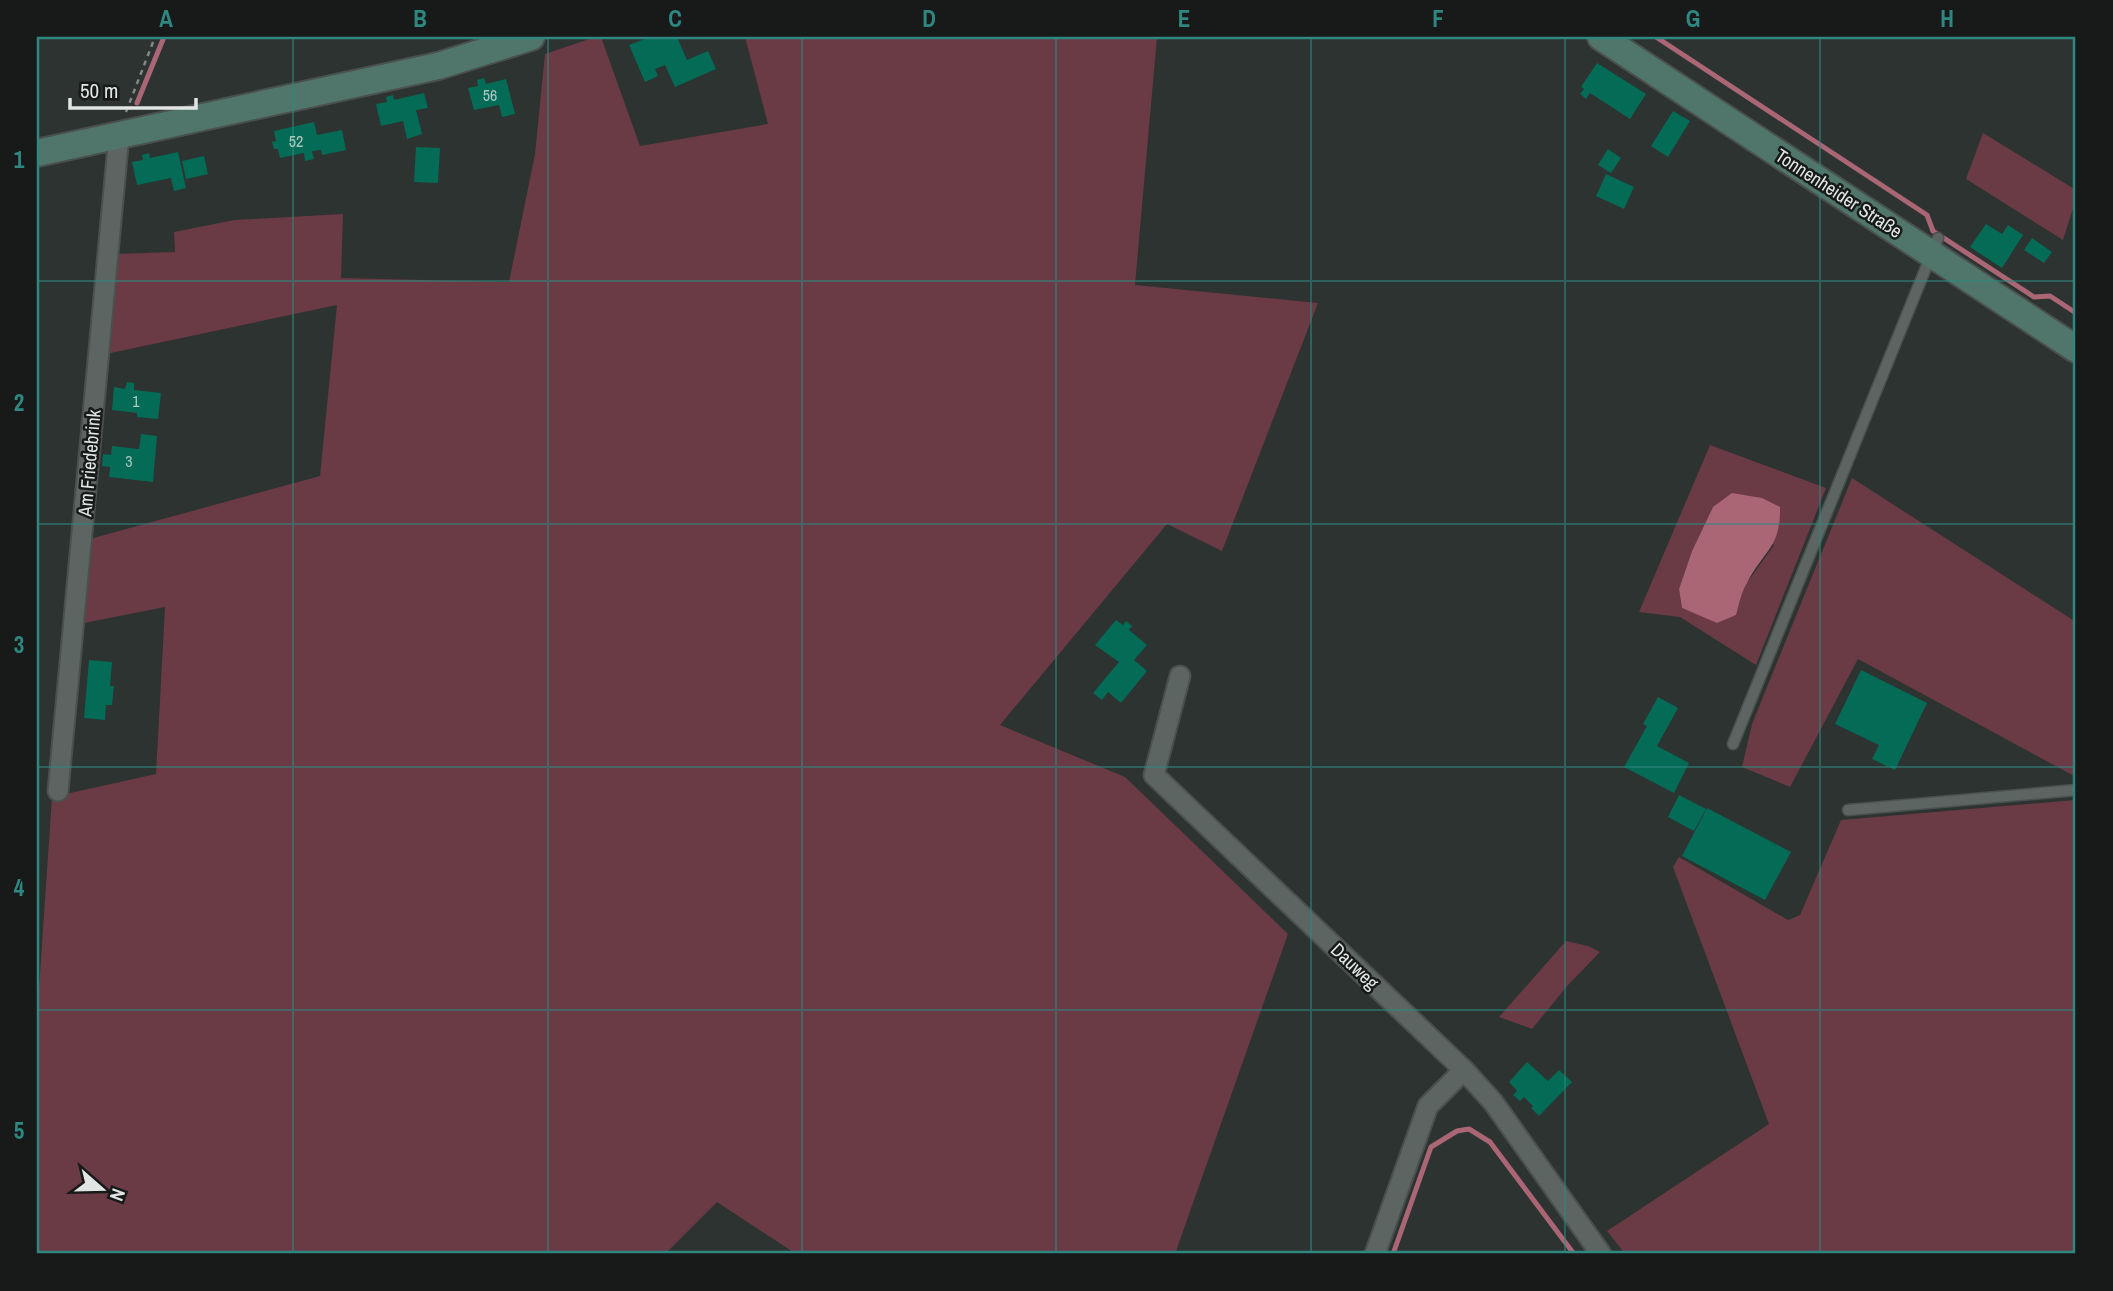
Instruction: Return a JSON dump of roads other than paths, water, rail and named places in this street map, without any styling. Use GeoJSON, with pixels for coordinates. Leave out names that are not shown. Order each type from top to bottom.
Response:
{"type":"FeatureCollection","features":[{"type":"Feature","properties":{"kind":"street"},"geometry":{"type":"LineString","coordinates":[[37,153],[438,66],[531,37]]}},
{"type":"Feature","properties":{"kind":"street","name":"Tonnenheider Straße"},"geometry":{"type":"LineString","coordinates":[[1601,37],[1934,245],[2076,349]]}},
{"type":"Feature","properties":{"kind":"street","name":"Am Friedebrink"},"geometry":{"type":"LineString","coordinates":[[58,791],[119,135]]}},
{"type":"Feature","properties":{"kind":"street","name":"Dauweg"},"geometry":{"type":"LineString","coordinates":[[1180,676],[1154,775],[1464,1070],[1493,1102],[1601,1254]]}},
{"type":"Feature","properties":{"kind":"street"},"geometry":{"type":"LineString","coordinates":[[1375,1254],[1428,1105],[1464,1070]]}},
{"type":"Feature","properties":{"kind":"lane"},"geometry":{"type":"LineString","coordinates":[[1733,744],[1934,245]]}},
{"type":"Feature","properties":{"kind":"lane"},"geometry":{"type":"LineString","coordinates":[[1848,810],[2076,790]]}},
{"type":"Feature","properties":{"kind":"waterway"},"geometry":{"type":"LineString","coordinates":[[137,103],[164,37]]}},
{"type":"Feature","properties":{"kind":"waterway"},"geometry":{"type":"LineString","coordinates":[[1656,37],[1927,215],[1933,231],[2034,297],[2050,296],[2076,313]]}},
{"type":"Feature","properties":{"kind":"waterway"},"geometry":{"type":"LineString","coordinates":[[1393,1254],[1431,1147],[1457,1131],[1469,1129],[1490,1142],[1574,1254]]}}]}
